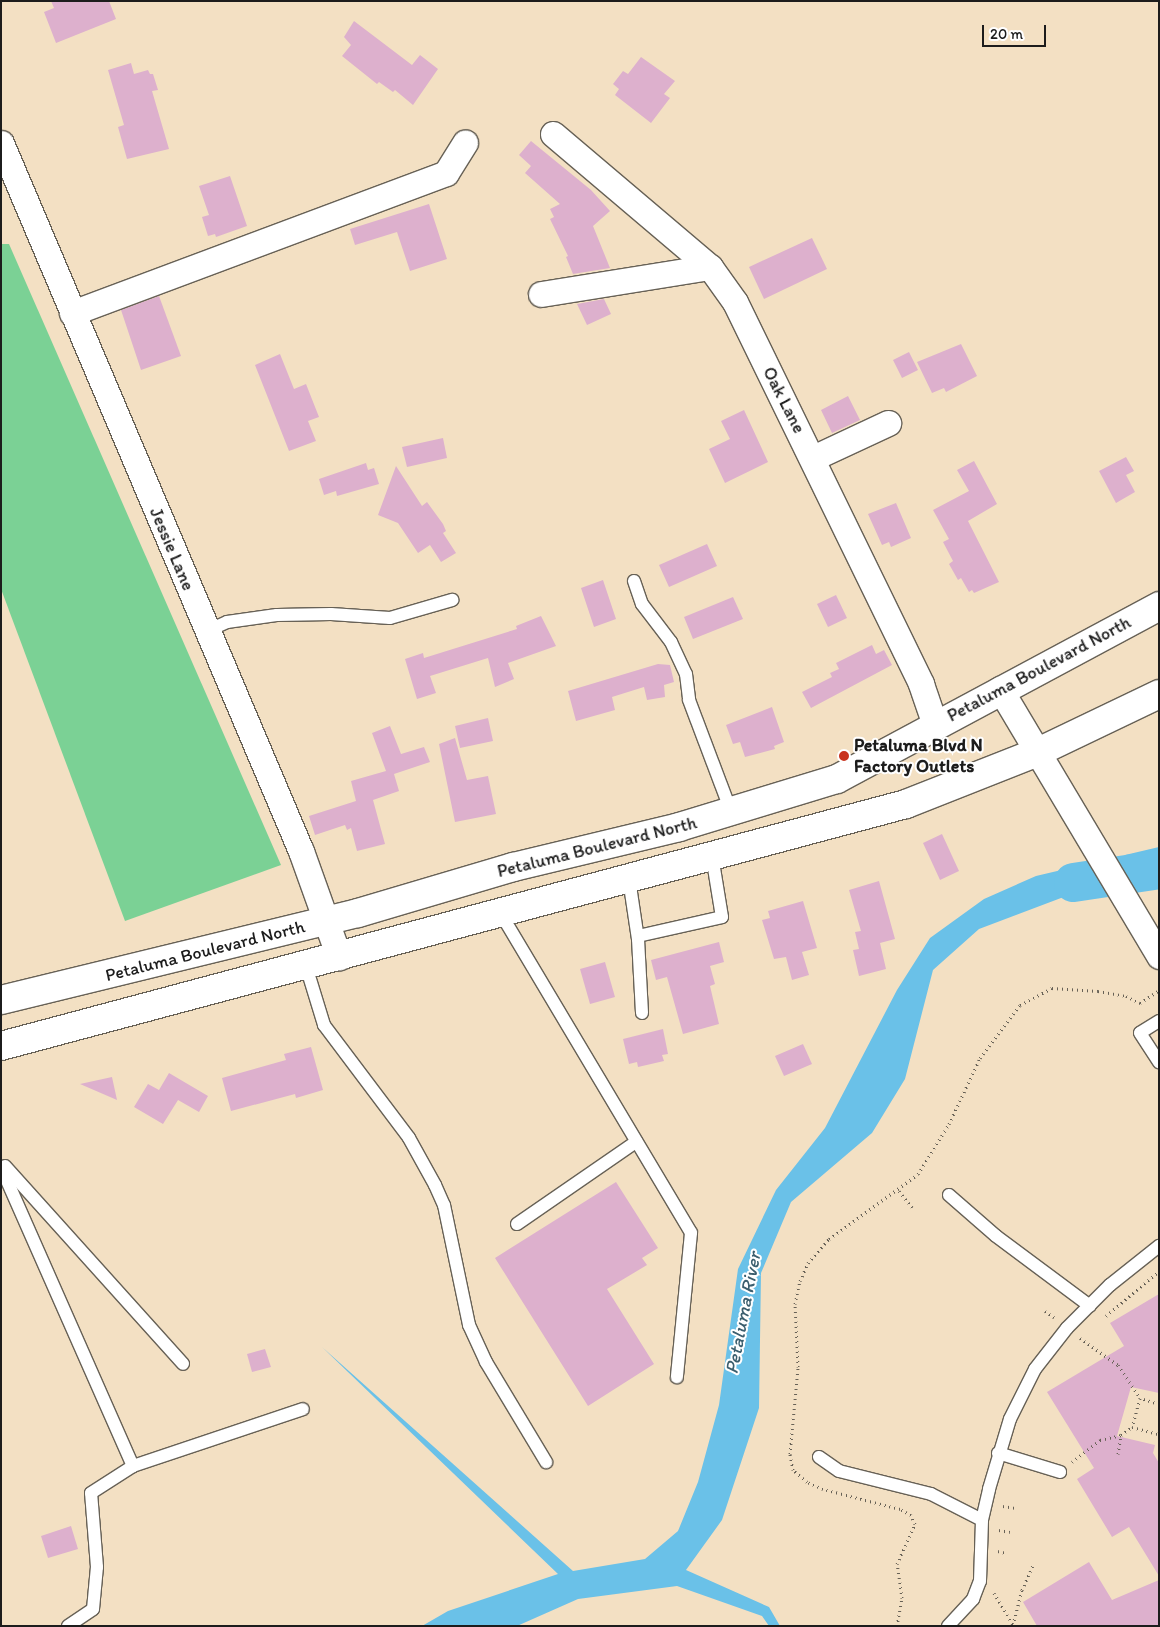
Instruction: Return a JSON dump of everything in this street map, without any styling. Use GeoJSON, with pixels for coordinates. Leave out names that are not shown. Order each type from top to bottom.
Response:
{"type":"FeatureCollection","features":[{"type":"Feature","properties":{"kind":"main road","name":"Petaluma Boulevard North"},"geometry":{"type":"LineString","coordinates":[[1,1000],[326,921],[513,868],[731,811],[837,779],[1000,689],[1159,606]]}},
{"type":"Feature","properties":{"kind":"main road","name":"Petaluma Boulevard North"},"geometry":{"type":"LineString","coordinates":[[1,1046],[501,914],[906,804],[1038,752],[1159,694]]}},
{"type":"Feature","properties":{"kind":"street","name":"Oak Lane"},"geometry":{"type":"LineString","coordinates":[[553,134],[710,267],[735,302],[813,458],[921,684],[935,724]]}},
{"type":"Feature","properties":{"kind":"street"},"geometry":{"type":"LineString","coordinates":[[72,314],[446,173],[465,142]]}},
{"type":"Feature","properties":{"kind":"street","name":"Jessie Lane"},"geometry":{"type":"LineString","coordinates":[[1,143],[301,851],[338,957]]}},
{"type":"Feature","properties":{"kind":"street"},"geometry":{"type":"LineString","coordinates":[[541,294],[710,267]]}},
{"type":"Feature","properties":{"kind":"street"},"geometry":{"type":"LineString","coordinates":[[813,458],[888,423]]}},
{"type":"Feature","properties":{"kind":"street"},"geometry":{"type":"LineString","coordinates":[[1000,689],[1159,956]]}},
{"type":"Feature","properties":{"kind":"lane"},"geometry":{"type":"LineString","coordinates":[[634,581],[642,604],[671,642],[686,674],[689,700],[731,811]]}},
{"type":"Feature","properties":{"kind":"lane"},"geometry":{"type":"LineString","coordinates":[[207,631],[227,622],[276,616],[331,614],[390,618],[452,600]]}},
{"type":"Feature","properties":{"kind":"lane"},"geometry":{"type":"LineString","coordinates":[[638,936],[722,918],[712,856]]}},
{"type":"Feature","properties":{"kind":"lane"},"geometry":{"type":"LineString","coordinates":[[629,879],[638,936],[642,1013]]}},
{"type":"Feature","properties":{"kind":"lane"},"geometry":{"type":"LineString","coordinates":[[501,914],[692,1233],[677,1377]]}},
{"type":"Feature","properties":{"kind":"lane"},"geometry":{"type":"LineString","coordinates":[[306,966],[324,1025],[409,1138],[435,1185],[444,1205],[469,1325],[486,1362],[546,1462]]}},
{"type":"Feature","properties":{"kind":"lane"},"geometry":{"type":"LineString","coordinates":[[1159,1021],[1140,1033],[1159,1062]]}},
{"type":"Feature","properties":{"kind":"lane"},"geometry":{"type":"LineString","coordinates":[[517,1224],[636,1142]]}},
{"type":"Feature","properties":{"kind":"lane"},"geometry":{"type":"LineString","coordinates":[[1,1162],[183,1364]]}},
{"type":"Feature","properties":{"kind":"lane"},"geometry":{"type":"LineString","coordinates":[[1,1167],[133,1466]]}},
{"type":"Feature","properties":{"kind":"lane"},"geometry":{"type":"LineString","coordinates":[[949,1194],[996,1236],[1090,1306]]}},
{"type":"Feature","properties":{"kind":"lane"},"geometry":{"type":"LineString","coordinates":[[948,1626],[973,1599],[980,1581],[982,1520],[998,1453],[1010,1419],[1035,1369],[1067,1328],[1110,1286],[1159,1246]]}},
{"type":"Feature","properties":{"kind":"lane"},"geometry":{"type":"LineString","coordinates":[[68,1626],[93,1608],[97,1567],[91,1493],[133,1466],[303,1409]]}},
{"type":"Feature","properties":{"kind":"lane"},"geometry":{"type":"LineString","coordinates":[[998,1453],[1060,1472]]}},
{"type":"Feature","properties":{"kind":"lane"},"geometry":{"type":"LineString","coordinates":[[819,1457],[839,1471],[931,1494],[982,1520]]}},
{"type":"Feature","properties":{"kind":"path"},"geometry":{"type":"LineString","coordinates":[[897,1626],[902,1598],[897,1564],[915,1524],[911,1515],[900,1509],[807,1482],[793,1470],[790,1454],[798,1366],[795,1304],[800,1282],[808,1263],[830,1239],[899,1191],[918,1174],[935,1150],[980,1058],[1020,1005],[1052,988],[1098,990],[1140,1003],[1159,990]]}},
{"type":"Feature","properties":{"kind":"path"},"geometry":{"type":"LineString","coordinates":[[899,1191],[912,1207]]}},
{"type":"Feature","properties":{"kind":"path"},"geometry":{"type":"LineString","coordinates":[[1103,1318],[1159,1271]]}},
{"type":"Feature","properties":{"kind":"path"},"geometry":{"type":"LineString","coordinates":[[1046,1310],[1055,1318]]}},
{"type":"Feature","properties":{"kind":"path"},"geometry":{"type":"LineString","coordinates":[[1076,1345],[1089,1332]]}},
{"type":"Feature","properties":{"kind":"path"},"geometry":{"type":"LineString","coordinates":[[1081,1338],[1118,1365],[1140,1398],[1159,1404]]}},
{"type":"Feature","properties":{"kind":"path"},"geometry":{"type":"LineString","coordinates":[[1060,1472],[1100,1440],[1121,1436],[1132,1427],[1140,1398]]}},
{"type":"Feature","properties":{"kind":"path"},"geometry":{"type":"LineString","coordinates":[[1132,1427],[1159,1434]]}},
{"type":"Feature","properties":{"kind":"path"},"geometry":{"type":"LineString","coordinates":[[1118,1454],[1121,1436]]}},
{"type":"Feature","properties":{"kind":"path"},"geometry":{"type":"LineString","coordinates":[[1002,1512],[1005,1497]]}},
{"type":"Feature","properties":{"kind":"path"},"geometry":{"type":"LineString","coordinates":[[1003,1506],[1015,1508]]}},
{"type":"Feature","properties":{"kind":"path"},"geometry":{"type":"LineString","coordinates":[[998,1539],[1001,1521]]}},
{"type":"Feature","properties":{"kind":"path"},"geometry":{"type":"LineString","coordinates":[[999,1530],[1010,1532]]}},
{"type":"Feature","properties":{"kind":"path"},"geometry":{"type":"LineString","coordinates":[[998,1545],[998,1560]]}},
{"type":"Feature","properties":{"kind":"path"},"geometry":{"type":"LineString","coordinates":[[998,1551],[1006,1553]]}},
{"type":"Feature","properties":{"kind":"path"},"geometry":{"type":"LineString","coordinates":[[1013,1625],[1022,1590],[1033,1565]]}},
{"type":"Feature","properties":{"kind":"path"},"geometry":{"type":"LineString","coordinates":[[990,1600],[995,1588]]}},
{"type":"Feature","properties":{"kind":"path"},"geometry":{"type":"LineString","coordinates":[[994,1593],[1013,1625]]}},
{"type":"Feature","properties":{"kind":"green space"},"geometry":{"type":"Polygon","coordinates":[[[1,244],[9,244],[281,865],[125,921],[1,589],[1,244]]]}},
{"type":"Feature","properties":{"kind":"water"},"geometry":{"type":"Polygon","coordinates":[[[1159,847],[1159,861],[979,929],[933,970],[905,1079],[872,1133],[791,1202],[761,1273],[759,1408],[722,1520],[686,1570],[769,1607],[780,1626],[769,1626],[762,1616],[677,1586],[578,1599],[517,1626],[422,1626],[448,1611],[558,1574],[322,1347],[573,1571],[645,1559],[678,1531],[698,1482],[719,1405],[738,1269],[776,1190],[825,1128],[897,990],[930,938],[984,899],[1036,876],[1159,847]]]}},
{"type":"Feature","properties":{"kind":"pier"},"geometry":{"type":"Polygon","coordinates":[[[1123,853],[1135,872],[1083,892],[1067,866],[1123,853]]]}},
{"type":"Feature","properties":{"kind":"building"},"geometry":{"type":"Polygon","coordinates":[[[51,1],[109,1],[116,19],[56,43],[44,12],[54,8],[51,1]]]}},
{"type":"Feature","properties":{"kind":"building"},"geometry":{"type":"Polygon","coordinates":[[[354,21],[412,65],[420,55],[438,69],[413,105],[395,90],[393,92],[379,82],[377,84],[342,56],[351,45],[344,37],[354,21]]]}},
{"type":"Feature","properties":{"kind":"building"},"geometry":{"type":"Polygon","coordinates":[[[641,57],[675,81],[664,94],[670,98],[651,123],[615,95],[619,89],[613,84],[623,71],[628,74],[641,57]]]}},
{"type":"Feature","properties":{"kind":"building"},"geometry":{"type":"Polygon","coordinates":[[[131,63],[134,74],[148,70],[150,74],[153,74],[158,90],[152,91],[169,149],[127,159],[118,127],[124,125],[108,70],[131,63]]]}},
{"type":"Feature","properties":{"kind":"building"},"geometry":{"type":"Polygon","coordinates":[[[531,141],[591,190],[610,211],[593,226],[610,268],[573,274],[566,257],[568,256],[550,219],[554,217],[550,209],[560,204],[525,173],[531,166],[519,155],[531,141]]]}},
{"type":"Feature","properties":{"kind":"building"},"geometry":{"type":"Polygon","coordinates":[[[230,176],[247,226],[216,237],[215,234],[208,236],[202,217],[209,215],[199,186],[230,176]]]}},
{"type":"Feature","properties":{"kind":"building"},"geometry":{"type":"Polygon","coordinates":[[[429,204],[447,259],[410,271],[397,232],[355,245],[350,229],[429,204]]]}},
{"type":"Feature","properties":{"kind":"building"},"geometry":{"type":"Polygon","coordinates":[[[812,238],[827,269],[764,299],[749,267],[812,238]]]}},
{"type":"Feature","properties":{"kind":"building"},"geometry":{"type":"Polygon","coordinates":[[[159,296],[181,356],[141,370],[121,310],[159,296]]]}},
{"type":"Feature","properties":{"kind":"building"},"geometry":{"type":"Polygon","coordinates":[[[604,299],[611,314],[587,325],[577,304],[604,299]]]}},
{"type":"Feature","properties":{"kind":"building"},"geometry":{"type":"Polygon","coordinates":[[[961,344],[977,376],[946,392],[944,388],[932,393],[917,362],[961,344]]]}},
{"type":"Feature","properties":{"kind":"building"},"geometry":{"type":"Polygon","coordinates":[[[909,352],[918,370],[902,378],[893,360],[909,352]]]}},
{"type":"Feature","properties":{"kind":"building"},"geometry":{"type":"Polygon","coordinates":[[[280,354],[294,389],[306,384],[319,417],[308,421],[316,441],[289,451],[255,365],[280,354]]]}},
{"type":"Feature","properties":{"kind":"building"},"geometry":{"type":"Polygon","coordinates":[[[848,396],[860,420],[832,433],[821,410],[848,396]]]}},
{"type":"Feature","properties":{"kind":"building"},"geometry":{"type":"Polygon","coordinates":[[[744,410],[768,462],[725,483],[709,449],[730,439],[721,421],[744,410]]]}},
{"type":"Feature","properties":{"kind":"building"},"geometry":{"type":"Polygon","coordinates":[[[443,438],[447,458],[407,467],[402,447],[443,438]]]}},
{"type":"Feature","properties":{"kind":"building"},"geometry":{"type":"Polygon","coordinates":[[[1126,457],[1134,471],[1126,475],[1135,492],[1116,503],[1099,471],[1126,457]]]}},
{"type":"Feature","properties":{"kind":"building"},"geometry":{"type":"Polygon","coordinates":[[[974,461],[997,504],[968,521],[999,582],[974,593],[972,590],[969,592],[961,578],[958,580],[949,564],[953,561],[943,542],[949,539],[933,510],[969,491],[957,470],[974,461]]]}},
{"type":"Feature","properties":{"kind":"building"},"geometry":{"type":"Polygon","coordinates":[[[366,463],[368,470],[374,468],[379,484],[337,496],[336,491],[324,495],[319,479],[366,463]]]}},
{"type":"Feature","properties":{"kind":"building"},"geometry":{"type":"Polygon","coordinates":[[[396,466],[422,506],[427,502],[443,524],[446,531],[443,533],[456,553],[441,562],[430,545],[418,553],[398,523],[378,515],[396,466]]]}},
{"type":"Feature","properties":{"kind":"building"},"geometry":{"type":"Polygon","coordinates":[[[896,503],[911,538],[891,547],[889,542],[882,545],[868,514],[896,503]]]}},
{"type":"Feature","properties":{"kind":"building"},"geometry":{"type":"Polygon","coordinates":[[[707,544],[717,566],[669,587],[659,565],[707,544]]]}},
{"type":"Feature","properties":{"kind":"building"},"geometry":{"type":"Polygon","coordinates":[[[603,580],[616,619],[594,627],[581,588],[603,580]]]}},
{"type":"Feature","properties":{"kind":"building"},"geometry":{"type":"Polygon","coordinates":[[[836,595],[847,618],[828,627],[817,604],[836,595]]]}},
{"type":"Feature","properties":{"kind":"building"},"geometry":{"type":"Polygon","coordinates":[[[733,597],[743,619],[693,639],[684,617],[733,597]]]}},
{"type":"Feature","properties":{"kind":"building"},"geometry":{"type":"Polygon","coordinates":[[[541,616],[556,646],[508,663],[514,679],[495,687],[488,658],[430,676],[436,693],[417,699],[405,659],[423,653],[424,658],[517,629],[516,626],[541,616]]]}},
{"type":"Feature","properties":{"kind":"building"},"geometry":{"type":"Polygon","coordinates":[[[872,645],[876,654],[884,650],[892,665],[811,708],[802,692],[832,677],[830,673],[839,669],[836,663],[872,645]]]}},
{"type":"Feature","properties":{"kind":"building"},"geometry":{"type":"Polygon","coordinates":[[[658,664],[670,665],[674,682],[664,685],[665,697],[647,700],[644,687],[612,697],[615,710],[576,721],[568,691],[658,664]]]}},
{"type":"Feature","properties":{"kind":"building"},"geometry":{"type":"Polygon","coordinates":[[[772,707],[784,742],[774,746],[775,749],[745,757],[740,742],[733,744],[726,725],[772,707]]]}},
{"type":"Feature","properties":{"kind":"building"},"geometry":{"type":"Polygon","coordinates":[[[488,718],[493,741],[460,748],[455,726],[488,718]]]}},
{"type":"Feature","properties":{"kind":"building"},"geometry":{"type":"Polygon","coordinates":[[[390,726],[401,754],[424,747],[430,762],[394,774],[399,791],[373,800],[385,844],[357,851],[351,828],[347,830],[345,825],[315,835],[309,816],[356,801],[351,781],[386,771],[372,733],[390,726]]]}},
{"type":"Feature","properties":{"kind":"building"},"geometry":{"type":"Polygon","coordinates":[[[455,738],[467,780],[488,776],[496,814],[455,822],[439,744],[455,738]]]}},
{"type":"Feature","properties":{"kind":"building"},"geometry":{"type":"Polygon","coordinates":[[[942,834],[959,871],[940,880],[923,843],[942,834]]]}},
{"type":"Feature","properties":{"kind":"building"},"geometry":{"type":"Polygon","coordinates":[[[879,881],[895,939],[880,943],[886,969],[859,976],[853,950],[859,949],[855,932],[861,931],[849,890],[879,881]]]}},
{"type":"Feature","properties":{"kind":"building"},"geometry":{"type":"Polygon","coordinates":[[[803,901],[817,948],[802,952],[809,975],[792,980],[786,957],[774,959],[762,920],[770,918],[768,911],[803,901]]]}},
{"type":"Feature","properties":{"kind":"building"},"geometry":{"type":"Polygon","coordinates":[[[719,942],[724,962],[710,966],[715,984],[710,986],[719,1024],[683,1034],[667,977],[656,980],[651,960],[719,942]]]}},
{"type":"Feature","properties":{"kind":"building"},"geometry":{"type":"Polygon","coordinates":[[[605,962],[615,997],[590,1004],[580,969],[605,962]]]}},
{"type":"Feature","properties":{"kind":"building"},"geometry":{"type":"Polygon","coordinates":[[[663,1029],[668,1054],[662,1055],[664,1061],[638,1067],[637,1062],[629,1064],[623,1039],[663,1029]]]}},
{"type":"Feature","properties":{"kind":"building"},"geometry":{"type":"Polygon","coordinates":[[[803,1044],[812,1064],[784,1076],[775,1056],[803,1044]]]}},
{"type":"Feature","properties":{"kind":"building"},"geometry":{"type":"Polygon","coordinates":[[[311,1047],[323,1090],[296,1098],[295,1094],[231,1111],[222,1078],[286,1060],[284,1054],[311,1047]]]}},
{"type":"Feature","properties":{"kind":"building"},"geometry":{"type":"Polygon","coordinates":[[[169,1073],[208,1096],[199,1112],[178,1100],[163,1124],[134,1107],[148,1084],[159,1090],[169,1073]]]}},
{"type":"Feature","properties":{"kind":"building"},"geometry":{"type":"Polygon","coordinates":[[[112,1077],[117,1100],[80,1084],[112,1077]]]}},
{"type":"Feature","properties":{"kind":"building"},"geometry":{"type":"Polygon","coordinates":[[[616,1182],[658,1248],[642,1258],[647,1265],[607,1289],[654,1364],[588,1406],[495,1258],[616,1182]]]}},
{"type":"Feature","properties":{"kind":"building"},"geometry":{"type":"Polygon","coordinates":[[[1159,1294],[1159,1393],[1131,1387],[1117,1436],[1155,1445],[1153,1453],[1159,1463],[1159,1576],[1129,1527],[1112,1537],[1077,1479],[1094,1468],[1047,1392],[1124,1346],[1110,1323],[1159,1294]]]}},
{"type":"Feature","properties":{"kind":"building"},"geometry":{"type":"Polygon","coordinates":[[[265,1349],[271,1367],[252,1372],[247,1354],[265,1349]]]}},
{"type":"Feature","properties":{"kind":"building"},"geometry":{"type":"Polygon","coordinates":[[[71,1526],[78,1549],[48,1558],[41,1536],[71,1526]]]}},
{"type":"Feature","properties":{"kind":"building"},"geometry":{"type":"Polygon","coordinates":[[[1089,1562],[1112,1600],[1159,1580],[1159,1626],[1037,1626],[1023,1602],[1089,1562]]]}},
{"type":"Feature","properties":{"kind":"waterway","name":"Petaluma River"},"geometry":{"type":"LineString","coordinates":[[1073,882],[1159,869]]}},
{"type":"Feature","properties":{"kind":"place","name":"Petaluma Blvd N Factory Outlets"},"geometry":{"type":"Point","coordinates":[844,756]}}]}
